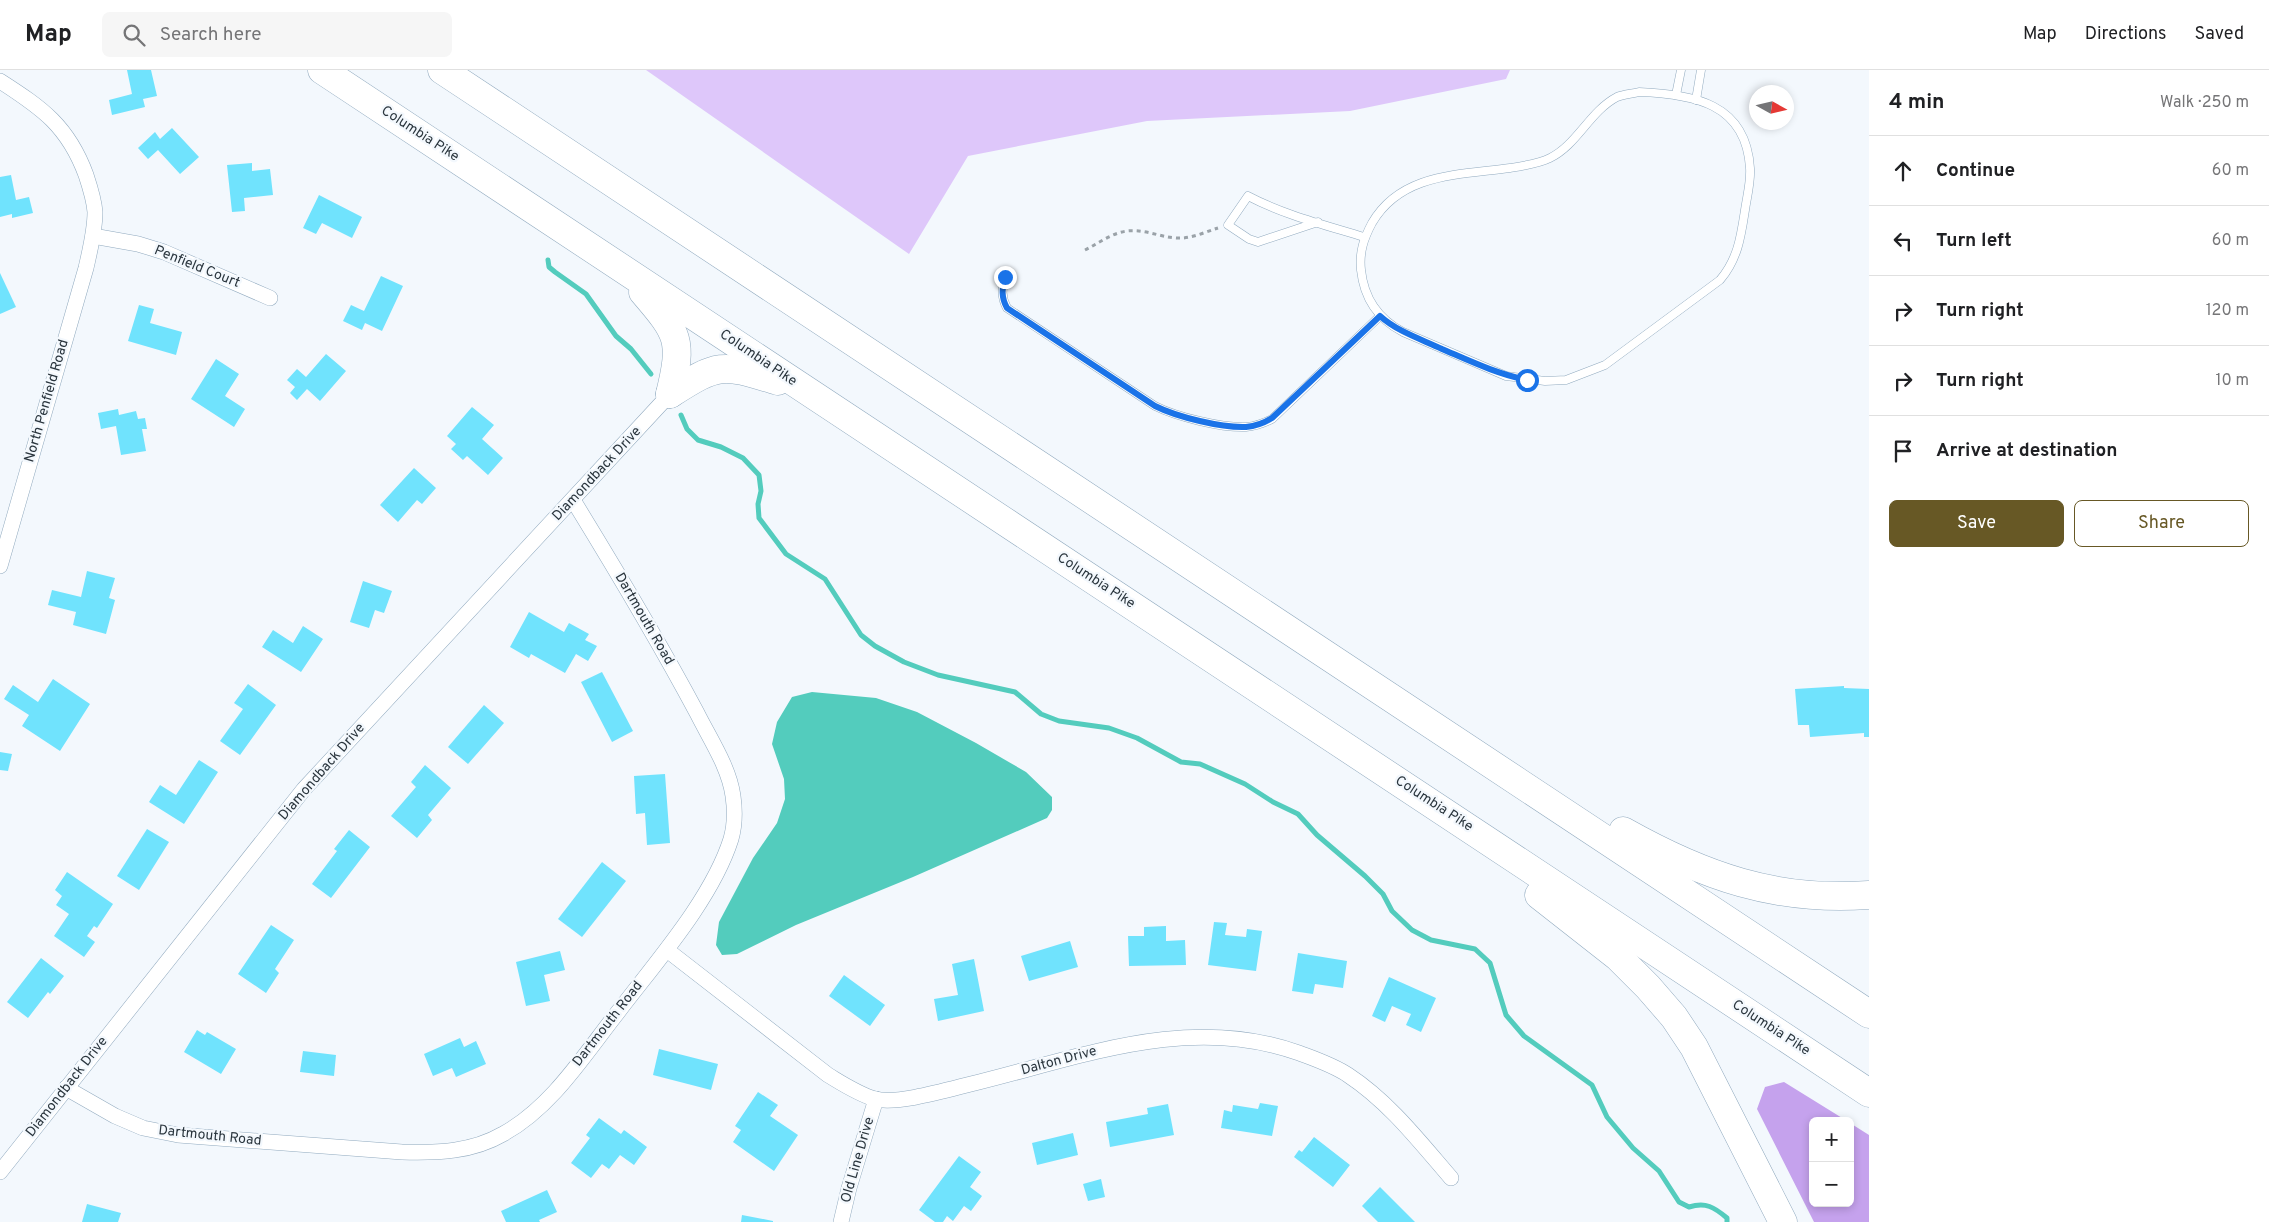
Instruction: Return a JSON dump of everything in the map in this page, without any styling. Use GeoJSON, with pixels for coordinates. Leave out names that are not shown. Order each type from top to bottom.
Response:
{"type":"FeatureCollection","features":[{"type":"Feature","properties":{"kind":"highway","name":"Columbia Pike"},"geometry":{"type":"LineString","coordinates":[[322,70],[1869,1092]]}},
{"type":"Feature","properties":{"kind":"highway"},"geometry":{"type":"LineString","coordinates":[[442,70],[1869,1014]]}},
{"type":"Feature","properties":{"kind":"highway"},"geometry":{"type":"LineString","coordinates":[[623,268],[670,324],[675,336],[677,365],[670,394]]}},
{"type":"Feature","properties":{"kind":"highway"},"geometry":{"type":"LineString","coordinates":[[670,394],[694,379],[719,368],[745,371],[802,388]]}},
{"type":"Feature","properties":{"kind":"highway"},"geometry":{"type":"LineString","coordinates":[[1418,716],[1653,848],[1717,876],[1784,892],[1821,896],[1869,895]]}},
{"type":"Feature","properties":{"kind":"highway"},"geometry":{"type":"LineString","coordinates":[[1310,723],[1584,928],[1618,957],[1648,987],[1674,1017],[1694,1047],[1782,1222]]}},
{"type":"Feature","properties":{"kind":"street","name":"North Penfield Road"},"geometry":{"type":"LineString","coordinates":[[0,81],[34,103],[68,137],[92,193],[95,211],[93,236],[86,268],[0,566]]}},
{"type":"Feature","properties":{"kind":"street","name":"Penfield Court"},"geometry":{"type":"LineString","coordinates":[[93,236],[138,244],[164,252],[270,298]]}},
{"type":"Feature","properties":{"kind":"street","name":"Diamondback Drive"},"geometry":{"type":"LineString","coordinates":[[0,1172],[304,789],[670,394]]}},
{"type":"Feature","properties":{"kind":"street","name":"Dartmouth Road"},"geometry":{"type":"LineString","coordinates":[[66,1088],[115,1116],[144,1128],[178,1135],[434,1153],[482,1145],[522,1122],[542,1105],[564,1081],[667,950],[706,892],[731,838],[735,814],[733,793],[723,764],[672,667],[573,500]]}},
{"type":"Feature","properties":{"kind":"street","name":"Dalton Drive"},"geometry":{"type":"LineString","coordinates":[[667,950],[828,1075],[856,1091],[876,1099],[903,1098],[954,1088],[1118,1045],[1149,1040],[1214,1037],[1250,1040],[1295,1052],[1346,1074],[1398,1116],[1451,1178]]}},
{"type":"Feature","properties":{"kind":"street","name":"Old Line Drive"},"geometry":{"type":"LineString","coordinates":[[841,1222],[849,1188],[876,1099]]}},
{"type":"Feature","properties":{"kind":"lane"},"geometry":{"type":"LineString","coordinates":[[1676,95],[1681,70]]}},
{"type":"Feature","properties":{"kind":"lane"},"geometry":{"type":"LineString","coordinates":[[1696,100],[1701,70]]}},
{"type":"Feature","properties":{"kind":"lane"},"geometry":{"type":"LineString","coordinates":[[1639,92],[1676,95],[1696,100],[1709,102],[1725,113],[1744,139],[1748,153],[1749,187],[1736,256],[1730,268],[1713,286],[1605,365],[1566,380],[1545,381],[1506,376],[1391,326],[1380,316],[1369,301],[1362,282],[1360,261],[1364,238],[1377,215],[1389,200],[1411,186],[1427,180],[1540,163],[1566,147],[1604,107],[1618,97],[1639,92]]}},
{"type":"Feature","properties":{"kind":"lane"},"geometry":{"type":"LineString","coordinates":[[1318,222],[1258,242],[1249,239],[1228,225],[1248,196],[1263,204],[1318,222],[1364,238]]}},
{"type":"Feature","properties":{"kind":"lane"},"geometry":{"type":"LineString","coordinates":[[1005,277],[1002,300],[1007,308],[1155,406],[1181,416],[1233,426],[1260,424],[1272,418],[1380,316]]}},
{"type":"Feature","properties":{"kind":"path"},"geometry":{"type":"LineString","coordinates":[[1085,250],[1115,234],[1126,231],[1139,230],[1177,238],[1189,237],[1228,225]]}},
{"type":"Feature","properties":{"kind":"shaded area"},"geometry":{"type":"Polygon","coordinates":[[[646,70],[1510,70],[1506,79],[1350,111],[1147,121],[968,156],[909,254],[646,70]]]}},
{"type":"Feature","properties":{"kind":"shaded area"},"geometry":{"type":"Polygon","coordinates":[[[812,692],[876,698],[917,712],[1026,772],[1052,797],[1052,810],[1047,818],[913,877],[796,925],[737,954],[722,955],[716,945],[719,922],[753,858],[777,823],[785,799],[784,779],[772,744],[777,722],[792,697],[812,692]]]}},
{"type":"Feature","properties":{"kind":"shaded area"},"geometry":{"type":"Polygon","coordinates":[[[1784,1082],[1841,1117],[1809,1117],[1809,1207],[1854,1207],[1854,1126],[1869,1135],[1869,1222],[1814,1222],[1757,1109],[1765,1087],[1784,1082]]]}},
{"type":"Feature","properties":{"kind":"building"},"geometry":{"type":"Polygon","coordinates":[[[127,70],[151,70],[157,96],[143,99],[145,107],[112,115],[109,100],[132,94],[127,70]]]}},
{"type":"Feature","properties":{"kind":"building"},"geometry":{"type":"Polygon","coordinates":[[[172,128],[199,157],[180,174],[158,150],[148,159],[138,148],[155,132],[160,139],[172,128]]]}},
{"type":"Feature","properties":{"kind":"building"},"geometry":{"type":"Polygon","coordinates":[[[252,163],[252,171],[270,169],[273,195],[244,198],[245,211],[232,212],[227,165],[252,163]]]}},
{"type":"Feature","properties":{"kind":"building"},"geometry":{"type":"Polygon","coordinates":[[[11,175],[16,200],[29,197],[33,213],[12,218],[12,214],[0,217],[0,177],[11,175]]]}},
{"type":"Feature","properties":{"kind":"building"},"geometry":{"type":"Polygon","coordinates":[[[319,195],[362,217],[352,238],[322,223],[316,234],[303,228],[319,195]]]}},
{"type":"Feature","properties":{"kind":"building"},"geometry":{"type":"Polygon","coordinates":[[[0,273],[16,307],[0,314],[0,273]]]}},
{"type":"Feature","properties":{"kind":"building"},"geometry":{"type":"Polygon","coordinates":[[[381,276],[403,286],[382,331],[365,323],[362,330],[343,321],[351,305],[364,311],[381,276]]]}},
{"type":"Feature","properties":{"kind":"building"},"geometry":{"type":"Polygon","coordinates":[[[139,305],[154,309],[150,323],[182,332],[176,355],[128,341],[139,305]]]}},
{"type":"Feature","properties":{"kind":"building"},"geometry":{"type":"Polygon","coordinates":[[[326,354],[346,371],[320,401],[307,389],[297,400],[290,393],[295,387],[287,380],[297,369],[306,377],[326,354]]]}},
{"type":"Feature","properties":{"kind":"building"},"geometry":{"type":"Polygon","coordinates":[[[216,359],[239,374],[225,396],[245,409],[234,427],[191,399],[216,359]]]}},
{"type":"Feature","properties":{"kind":"building"},"geometry":{"type":"Polygon","coordinates":[[[472,407],[494,425],[482,439],[503,458],[488,475],[467,456],[463,460],[451,449],[456,444],[447,436],[472,407]]]}},
{"type":"Feature","properties":{"kind":"building"},"geometry":{"type":"Polygon","coordinates":[[[118,409],[119,415],[136,411],[138,419],[145,418],[147,429],[142,429],[146,451],[121,455],[116,426],[101,429],[98,413],[118,409]]]}},
{"type":"Feature","properties":{"kind":"building"},"geometry":{"type":"Polygon","coordinates":[[[414,468],[436,488],[422,504],[417,500],[398,522],[380,505],[414,468]]]}},
{"type":"Feature","properties":{"kind":"building"},"geometry":{"type":"Polygon","coordinates":[[[87,571],[115,578],[109,598],[115,600],[106,634],[73,625],[76,612],[48,605],[52,590],[81,597],[87,571]]]}},
{"type":"Feature","properties":{"kind":"building"},"geometry":{"type":"Polygon","coordinates":[[[363,581],[392,591],[384,613],[375,610],[369,628],[350,622],[363,581]]]}},
{"type":"Feature","properties":{"kind":"building"},"geometry":{"type":"Polygon","coordinates":[[[529,612],[564,632],[569,623],[589,634],[585,640],[597,646],[588,661],[576,654],[565,673],[531,654],[529,658],[510,647],[529,612]]]}},
{"type":"Feature","properties":{"kind":"building"},"geometry":{"type":"Polygon","coordinates":[[[303,626],[323,639],[301,672],[262,647],[273,630],[293,643],[303,626]]]}},
{"type":"Feature","properties":{"kind":"building"},"geometry":{"type":"Polygon","coordinates":[[[602,672],[633,731],[612,742],[581,682],[602,672]]]}},
{"type":"Feature","properties":{"kind":"building"},"geometry":{"type":"Polygon","coordinates":[[[53,679],[90,704],[60,751],[22,726],[29,715],[4,699],[13,685],[38,702],[53,679]]]}},
{"type":"Feature","properties":{"kind":"building"},"geometry":{"type":"Polygon","coordinates":[[[248,684],[276,705],[240,755],[220,741],[243,709],[234,703],[248,684]]]}},
{"type":"Feature","properties":{"kind":"building"},"geometry":{"type":"Polygon","coordinates":[[[1844,686],[1844,688],[1869,689],[1869,737],[1864,737],[1864,733],[1810,737],[1809,725],[1798,725],[1795,689],[1844,686]]]}},
{"type":"Feature","properties":{"kind":"building"},"geometry":{"type":"Polygon","coordinates":[[[484,705],[504,723],[468,764],[448,747],[484,705]]]}},
{"type":"Feature","properties":{"kind":"building"},"geometry":{"type":"Polygon","coordinates":[[[0,752],[12,754],[8,771],[0,770],[0,752]]]}},
{"type":"Feature","properties":{"kind":"building"},"geometry":{"type":"Polygon","coordinates":[[[199,760],[218,772],[184,824],[149,802],[160,785],[176,795],[199,760]]]}},
{"type":"Feature","properties":{"kind":"building"},"geometry":{"type":"Polygon","coordinates":[[[425,765],[451,788],[428,815],[432,820],[417,838],[391,816],[416,787],[411,782],[425,765]]]}},
{"type":"Feature","properties":{"kind":"building"},"geometry":{"type":"Polygon","coordinates":[[[665,774],[670,843],[647,845],[645,813],[636,814],[634,776],[665,774]]]}},
{"type":"Feature","properties":{"kind":"building"},"geometry":{"type":"Polygon","coordinates":[[[147,829],[169,842],[139,890],[117,876],[147,829]]]}},
{"type":"Feature","properties":{"kind":"building"},"geometry":{"type":"Polygon","coordinates":[[[349,830],[370,847],[331,898],[312,884],[337,851],[334,849],[349,830]]]}},
{"type":"Feature","properties":{"kind":"building"},"geometry":{"type":"Polygon","coordinates":[[[602,862],[626,881],[582,937],[558,919],[602,862]]]}},
{"type":"Feature","properties":{"kind":"building"},"geometry":{"type":"Polygon","coordinates":[[[67,872],[113,904],[97,928],[94,926],[87,936],[95,942],[84,957],[54,936],[69,914],[56,905],[62,896],[55,890],[67,872]]]}},
{"type":"Feature","properties":{"kind":"building"},"geometry":{"type":"Polygon","coordinates":[[[1214,922],[1227,923],[1225,935],[1246,937],[1247,929],[1262,931],[1256,971],[1208,965],[1214,922]]]}},
{"type":"Feature","properties":{"kind":"building"},"geometry":{"type":"Polygon","coordinates":[[[271,925],[294,940],[275,969],[279,973],[266,993],[238,974],[271,925]]]}},
{"type":"Feature","properties":{"kind":"building"},"geometry":{"type":"Polygon","coordinates":[[[1166,926],[1166,941],[1185,940],[1186,965],[1129,966],[1128,936],[1144,936],[1144,927],[1166,926]]]}},
{"type":"Feature","properties":{"kind":"building"},"geometry":{"type":"Polygon","coordinates":[[[1070,941],[1078,967],[1029,981],[1021,956],[1070,941]]]}},
{"type":"Feature","properties":{"kind":"building"},"geometry":{"type":"Polygon","coordinates":[[[560,951],[565,970],[544,975],[550,1001],[526,1006],[516,962],[560,951]]]}},
{"type":"Feature","properties":{"kind":"building"},"geometry":{"type":"Polygon","coordinates":[[[1298,953],[1347,961],[1343,988],[1315,984],[1313,994],[1292,991],[1298,953]]]}},
{"type":"Feature","properties":{"kind":"building"},"geometry":{"type":"Polygon","coordinates":[[[41,958],[64,976],[50,994],[48,992],[28,1018],[7,1002],[41,958]]]}},
{"type":"Feature","properties":{"kind":"building"},"geometry":{"type":"Polygon","coordinates":[[[974,959],[984,1011],[938,1021],[934,999],[958,995],[952,964],[974,959]]]}},
{"type":"Feature","properties":{"kind":"building"},"geometry":{"type":"Polygon","coordinates":[[[844,975],[885,1005],[870,1026],[829,996],[844,975]]]}},
{"type":"Feature","properties":{"kind":"building"},"geometry":{"type":"Polygon","coordinates":[[[1389,977],[1436,998],[1421,1032],[1406,1025],[1411,1014],[1392,1006],[1385,1022],[1372,1016],[1389,977]]]}},
{"type":"Feature","properties":{"kind":"building"},"geometry":{"type":"Polygon","coordinates":[[[197,1030],[205,1035],[207,1032],[236,1049],[221,1074],[184,1052],[197,1030]]]}},
{"type":"Feature","properties":{"kind":"building"},"geometry":{"type":"Polygon","coordinates":[[[460,1038],[464,1047],[476,1041],[486,1064],[456,1077],[452,1068],[433,1076],[424,1054],[460,1038]]]}},
{"type":"Feature","properties":{"kind":"building"},"geometry":{"type":"Polygon","coordinates":[[[659,1049],[718,1064],[711,1090],[653,1075],[659,1049]]]}},
{"type":"Feature","properties":{"kind":"building"},"geometry":{"type":"Polygon","coordinates":[[[303,1051],[336,1055],[334,1076],[300,1072],[303,1051]]]}},
{"type":"Feature","properties":{"kind":"building"},"geometry":{"type":"Polygon","coordinates":[[[758,1092],[778,1105],[770,1116],[798,1135],[774,1171],[733,1142],[741,1130],[735,1126],[758,1092]]]}},
{"type":"Feature","properties":{"kind":"building"},"geometry":{"type":"Polygon","coordinates":[[[1260,1103],[1278,1106],[1272,1136],[1221,1128],[1224,1110],[1232,1112],[1233,1105],[1258,1109],[1260,1103]]]}},
{"type":"Feature","properties":{"kind":"building"},"geometry":{"type":"Polygon","coordinates":[[[1168,1104],[1174,1135],[1110,1147],[1106,1122],[1148,1114],[1147,1108],[1168,1104]]]}},
{"type":"Feature","properties":{"kind":"building"},"geometry":{"type":"Polygon","coordinates":[[[599,1118],[621,1134],[624,1130],[647,1147],[634,1165],[620,1155],[609,1169],[602,1164],[591,1178],[571,1163],[590,1138],[586,1135],[599,1118]]]}},
{"type":"Feature","properties":{"kind":"building"},"geometry":{"type":"Polygon","coordinates":[[[1073,1133],[1078,1155],[1037,1165],[1032,1143],[1073,1133]]]}},
{"type":"Feature","properties":{"kind":"building"},"geometry":{"type":"Polygon","coordinates":[[[1314,1137],[1350,1165],[1333,1187],[1294,1157],[1299,1150],[1302,1152],[1314,1137]]]}},
{"type":"Feature","properties":{"kind":"building"},"geometry":{"type":"Polygon","coordinates":[[[959,1156],[981,1172],[970,1187],[982,1196],[971,1211],[964,1206],[953,1221],[947,1216],[943,1222],[935,1222],[919,1210],[959,1156]]]}},
{"type":"Feature","properties":{"kind":"building"},"geometry":{"type":"Polygon","coordinates":[[[1101,1179],[1105,1197],[1088,1201],[1083,1184],[1101,1179]]]}},
{"type":"Feature","properties":{"kind":"building"},"geometry":{"type":"Polygon","coordinates":[[[1380,1187],[1415,1222],[1378,1222],[1362,1206],[1380,1187]]]}},
{"type":"Feature","properties":{"kind":"building"},"geometry":{"type":"Polygon","coordinates":[[[547,1190],[557,1212],[539,1220],[540,1222],[506,1222],[501,1211],[547,1190]]]}},
{"type":"Feature","properties":{"kind":"building"},"geometry":{"type":"Polygon","coordinates":[[[87,1204],[121,1213],[118,1222],[82,1222],[87,1204]]]}},
{"type":"Feature","properties":{"kind":"building"},"geometry":{"type":"Polygon","coordinates":[[[742,1215],[773,1221],[773,1222],[741,1222],[742,1215]]]}},
{"type":"Feature","properties":{"kind":"waterway"},"geometry":{"type":"LineString","coordinates":[[548,260],[549,267],[586,294],[616,336],[631,349],[651,374]]}},
{"type":"Feature","properties":{"kind":"waterway"},"geometry":{"type":"LineString","coordinates":[[681,415],[687,429],[698,440],[721,447],[743,458],[759,475],[761,491],[758,504],[759,518],[786,554],[825,579],[861,635],[875,646],[904,662],[938,675],[1015,692],[1041,714],[1059,721],[1109,728],[1137,738],[1181,762],[1200,764],[1245,784],[1273,802],[1298,814],[1317,835],[1383,894],[1392,911],[1412,930],[1431,940],[1475,949],[1490,963],[1506,1015],[1524,1036],[1592,1085],[1607,1117],[1633,1148],[1659,1171],[1679,1202],[1689,1207],[1710,1206],[1727,1218],[1727,1222]]}},
{"type":"Feature","properties":{"kind":"route"},"geometry":{"type":"LineString","coordinates":[[1005,277],[1002,300],[1007,308],[1037,326],[1155,406],[1166,412],[1181,416],[1247,427],[1260,424],[1272,418],[1380,316],[1391,326],[1469,361],[1506,376],[1527,380]]}}]}
